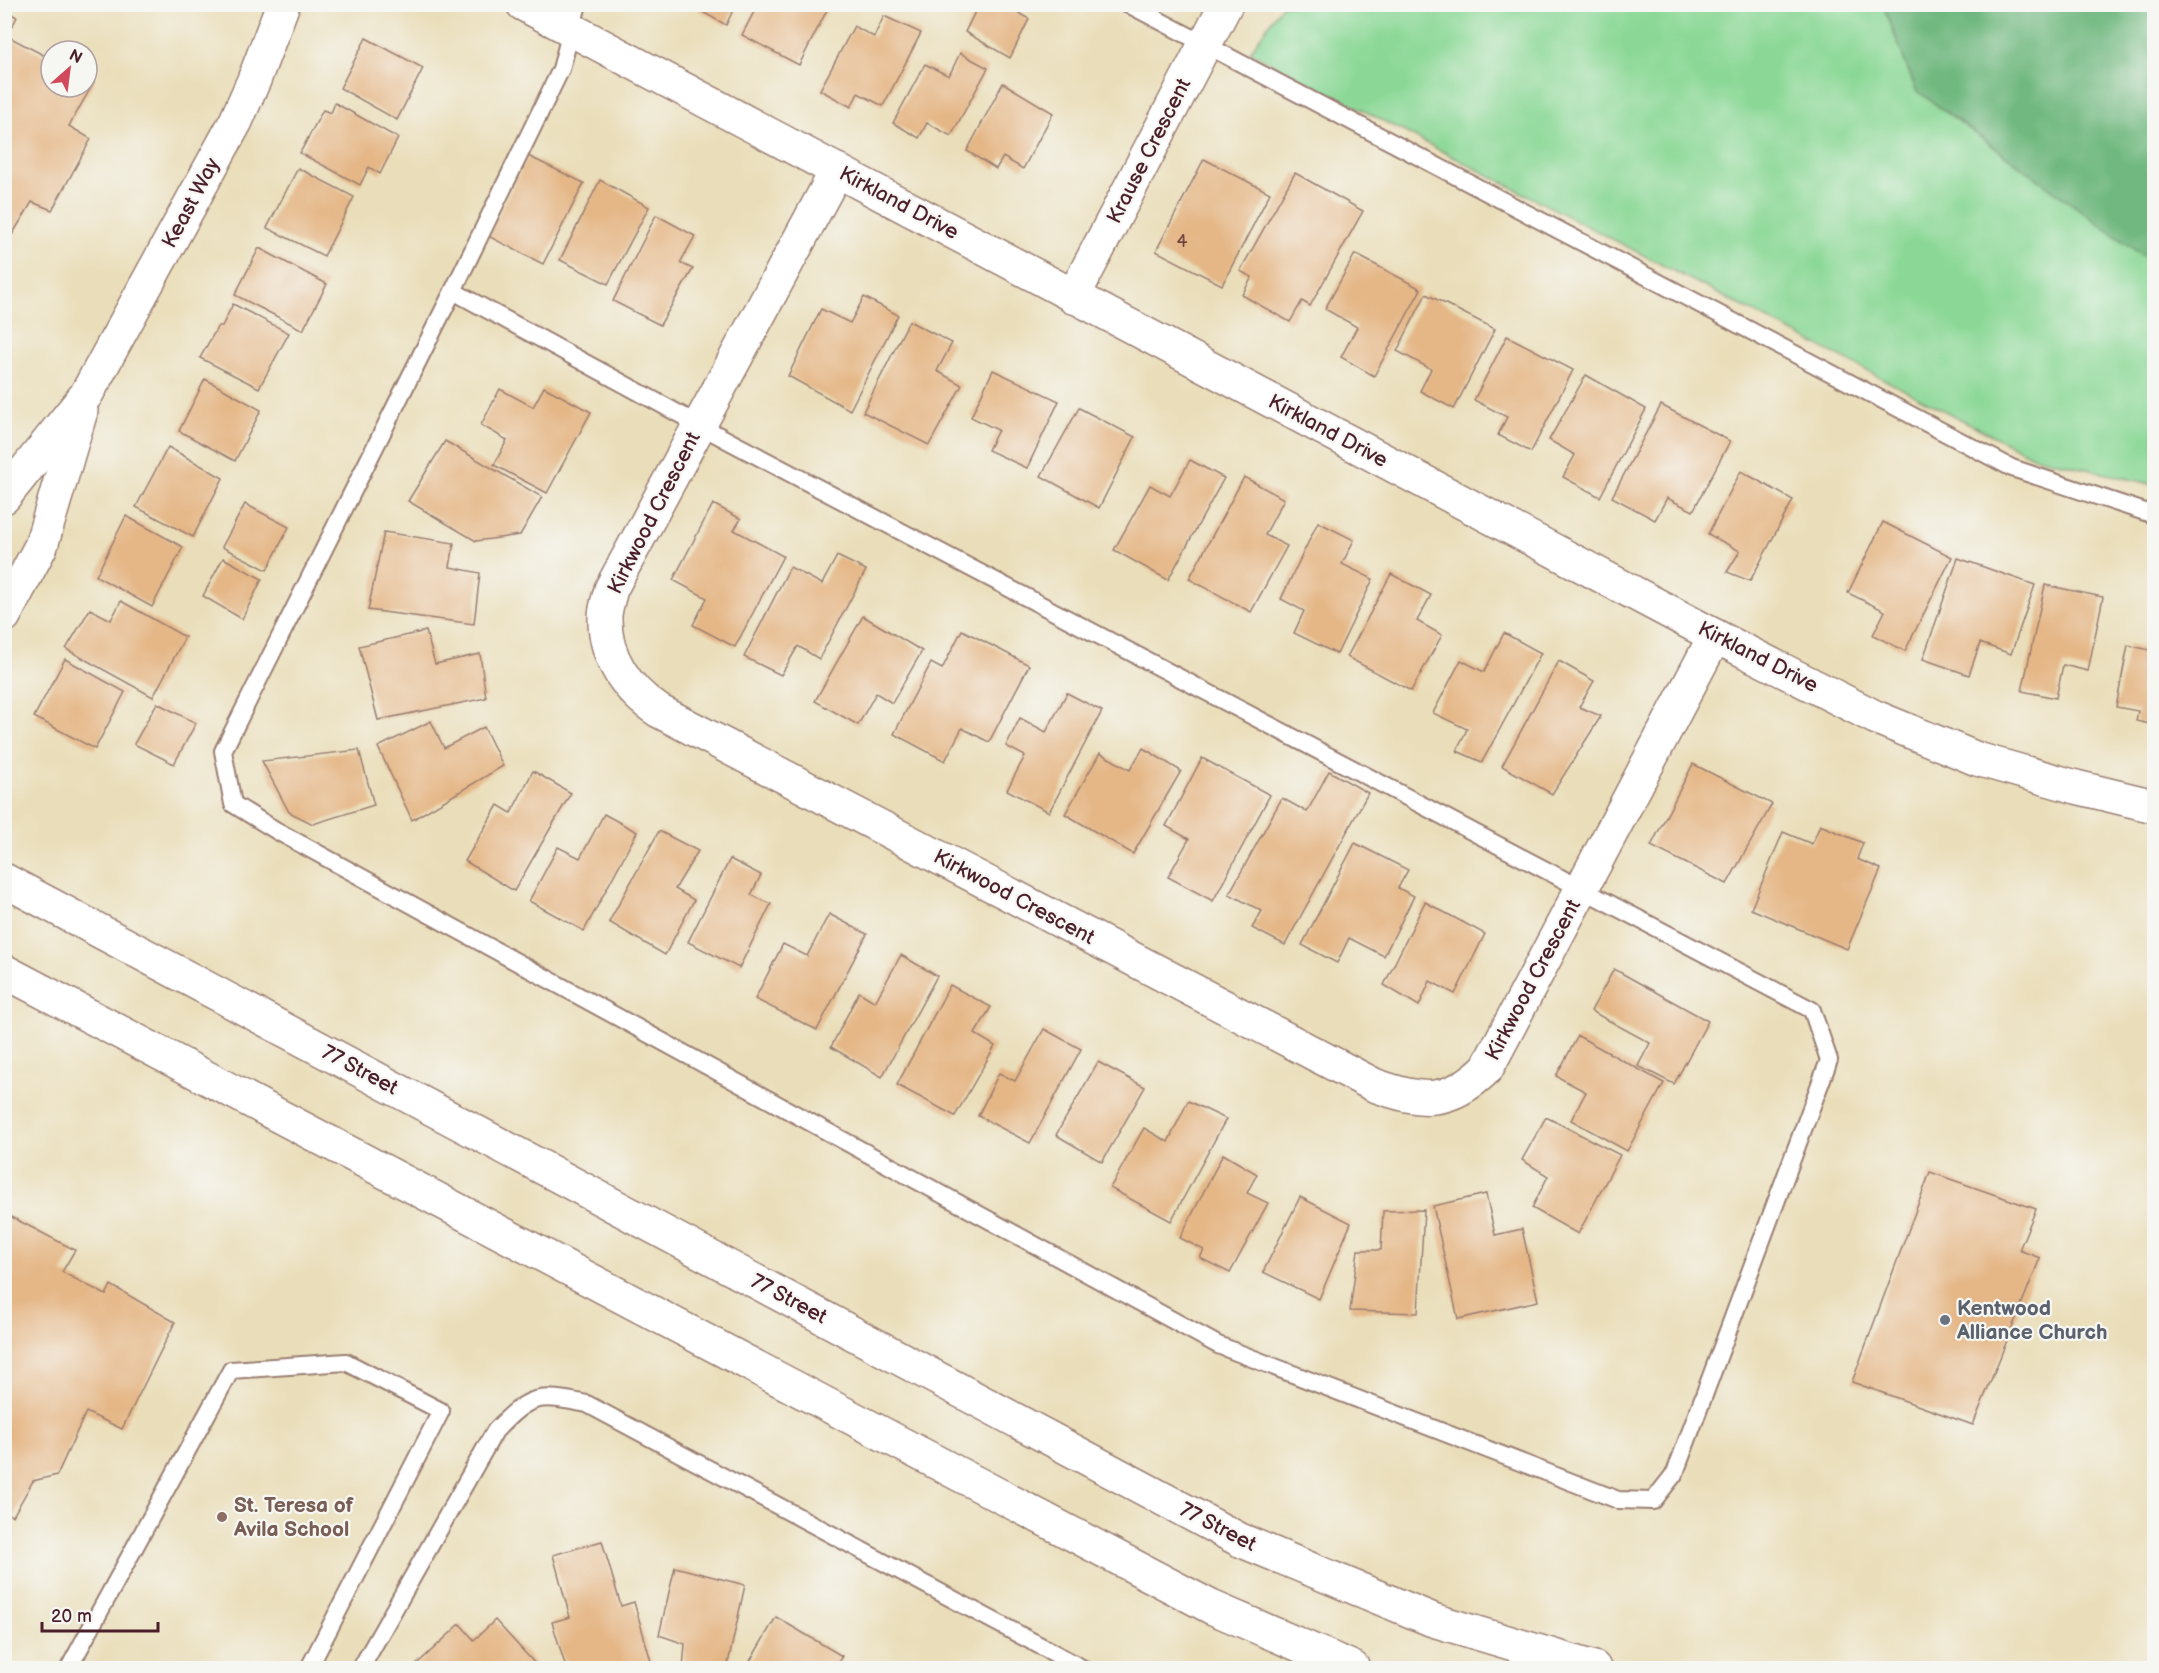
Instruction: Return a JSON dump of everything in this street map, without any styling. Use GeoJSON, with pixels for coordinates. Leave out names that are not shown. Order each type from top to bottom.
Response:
{"type":"FeatureCollection","features":[{"type":"Feature","properties":{"kind":"street","name":"Keast Way"},"geometry":{"type":"LineString","coordinates":[[4,497],[86,395],[236,121],[283,4]]}},
{"type":"Feature","properties":{"kind":"street","name":"Kirkland Drive"},"geometry":{"type":"LineString","coordinates":[[523,4],[574,17],[837,170],[1714,636],[1875,717],[1977,759],[2154,806]]}},
{"type":"Feature","properties":{"kind":"street","name":"Krause Crescent"},"geometry":{"type":"LineString","coordinates":[[1074,297],[1226,4]]}},
{"type":"Feature","properties":{"kind":"street","name":"Kirkwood Crescent"},"geometry":{"type":"LineString","coordinates":[[837,170],[611,589],[604,615],[606,636],[612,658],[626,682],[642,700],[680,722],[1374,1085],[1404,1096],[1428,1098],[1453,1094],[1472,1083],[1486,1068],[1714,636]]}},
{"type":"Feature","properties":{"kind":"street","name":"Keast Way"},"geometry":{"type":"LineString","coordinates":[[4,616],[41,546],[86,395]]}},
{"type":"Feature","properties":{"kind":"street","name":"77 Street"},"geometry":{"type":"LineString","coordinates":[[4,880],[1240,1540],[1433,1620],[1594,1668]]}},
{"type":"Feature","properties":{"kind":"street"},"geometry":{"type":"LineString","coordinates":[[4,971],[1211,1607],[1353,1668]]}},
{"type":"Feature","properties":{"kind":"lane"},"geometry":{"type":"LineString","coordinates":[[1128,4],[2012,468],[2154,514]]}},
{"type":"Feature","properties":{"kind":"lane"},"geometry":{"type":"LineString","coordinates":[[453,291],[699,426],[1812,1010],[1829,1060],[1675,1473],[1653,1501],[1618,1500],[1218,1345],[277,831],[233,804],[223,751],[453,291],[561,69],[574,17]]}},
{"type":"Feature","properties":{"kind":"lane"},"geometry":{"type":"LineString","coordinates":[[69,1668],[231,1370],[346,1362],[441,1410],[309,1668]]}},
{"type":"Feature","properties":{"kind":"lane"},"geometry":{"type":"LineString","coordinates":[[360,1668],[495,1431],[513,1412],[529,1401],[551,1396],[586,1404],[1082,1668]]}},
{"type":"Feature","properties":{"kind":"green space"},"geometry":{"type":"Polygon","coordinates":[[[1282,5],[2154,5],[2154,485],[2032,456],[1250,52],[1282,5]]]}},
{"type":"Feature","properties":{"kind":"green space"},"geometry":{"type":"Polygon","coordinates":[[[1883,5],[2154,5],[2154,264],[1916,90],[1883,5]]]}},
{"type":"Feature","properties":{"kind":"building"},"geometry":{"type":"Polygon","coordinates":[[[688,4],[736,4],[726,25],[688,4]]]}},
{"type":"Feature","properties":{"kind":"building"},"geometry":{"type":"Polygon","coordinates":[[[758,4],[830,4],[799,65],[742,35],[758,4]]]}},
{"type":"Feature","properties":{"kind":"building"},"geometry":{"type":"Polygon","coordinates":[[[979,4],[1003,4],[1029,19],[1010,58],[965,32],[979,4]]]}},
{"type":"Feature","properties":{"kind":"building"},"geometry":{"type":"Polygon","coordinates":[[[4,10],[17,17],[7,36],[39,53],[39,99],[84,99],[69,126],[91,139],[52,210],[32,202],[12,235],[4,231],[4,10]]]}},
{"type":"Feature","properties":{"kind":"building"},"geometry":{"type":"Polygon","coordinates":[[[884,16],[921,33],[883,106],[858,93],[851,107],[820,90],[854,26],[874,37],[884,16]]]}},
{"type":"Feature","properties":{"kind":"building"},"geometry":{"type":"Polygon","coordinates":[[[366,38],[423,68],[397,120],[340,88],[366,38]]]}},
{"type":"Feature","properties":{"kind":"building"},"geometry":{"type":"Polygon","coordinates":[[[960,53],[988,68],[951,136],[927,123],[919,138],[893,123],[925,64],[949,76],[960,53]]]}},
{"type":"Feature","properties":{"kind":"building"},"geometry":{"type":"Polygon","coordinates":[[[1003,83],[1053,113],[1023,169],[1003,157],[996,169],[967,151],[1003,83]]]}},
{"type":"Feature","properties":{"kind":"building"},"geometry":{"type":"Polygon","coordinates":[[[335,103],[398,138],[380,174],[369,167],[360,185],[300,153],[323,110],[331,113],[335,103]]]}},
{"type":"Feature","properties":{"kind":"building"},"geometry":{"type":"Polygon","coordinates":[[[528,156],[584,183],[543,264],[488,236],[528,156]]]}},
{"type":"Feature","properties":{"kind":"building"},"geometry":{"type":"Polygon","coordinates":[[[1204,159],[1270,193],[1222,285],[1156,251],[1204,159]]]}},
{"type":"Feature","properties":{"kind":"building"},"geometry":{"type":"Polygon","coordinates":[[[298,168],[354,197],[324,256],[267,228],[298,168]]]}},
{"type":"Feature","properties":{"kind":"building"},"geometry":{"type":"Polygon","coordinates":[[[1295,173],[1363,211],[1310,306],[1302,301],[1290,322],[1242,295],[1252,277],[1240,271],[1295,173]]]}},
{"type":"Feature","properties":{"kind":"building"},"geometry":{"type":"Polygon","coordinates":[[[600,180],[649,207],[608,284],[560,260],[600,180]]]}},
{"type":"Feature","properties":{"kind":"building"},"geometry":{"type":"Polygon","coordinates":[[[656,215],[695,236],[680,263],[693,269],[660,325],[613,301],[656,215]]]}},
{"type":"Feature","properties":{"kind":"building"},"geometry":{"type":"Polygon","coordinates":[[[259,248],[327,284],[303,330],[235,295],[259,248]]]}},
{"type":"Feature","properties":{"kind":"building"},"geometry":{"type":"Polygon","coordinates":[[[1355,254],[1421,289],[1374,376],[1341,357],[1357,327],[1325,309],[1355,254]]]}},
{"type":"Feature","properties":{"kind":"building"},"geometry":{"type":"Polygon","coordinates":[[[1426,294],[1495,329],[1454,409],[1420,391],[1431,369],[1397,351],[1426,294]]]}},
{"type":"Feature","properties":{"kind":"building"},"geometry":{"type":"Polygon","coordinates":[[[864,297],[898,315],[850,410],[788,376],[821,309],[850,323],[864,297]]]}},
{"type":"Feature","properties":{"kind":"building"},"geometry":{"type":"Polygon","coordinates":[[[233,304],[289,333],[259,388],[200,358],[218,326],[222,326],[233,304]]]}},
{"type":"Feature","properties":{"kind":"building"},"geometry":{"type":"Polygon","coordinates":[[[909,321],[952,343],[937,371],[962,385],[929,445],[863,412],[909,321]]]}},
{"type":"Feature","properties":{"kind":"building"},"geometry":{"type":"Polygon","coordinates":[[[1507,336],[1573,370],[1531,452],[1498,435],[1507,417],[1474,400],[1507,336]]]}},
{"type":"Feature","properties":{"kind":"building"},"geometry":{"type":"Polygon","coordinates":[[[993,370],[1059,401],[1027,468],[988,450],[998,430],[971,417],[993,370]]]}},
{"type":"Feature","properties":{"kind":"building"},"geometry":{"type":"Polygon","coordinates":[[[1586,375],[1646,409],[1600,497],[1563,477],[1575,455],[1549,440],[1586,375]]]}},
{"type":"Feature","properties":{"kind":"building"},"geometry":{"type":"Polygon","coordinates":[[[205,379],[261,410],[235,461],[179,431],[205,379]]]}},
{"type":"Feature","properties":{"kind":"building"},"geometry":{"type":"Polygon","coordinates":[[[544,387],[591,412],[547,493],[494,465],[507,440],[481,425],[500,389],[533,407],[544,387]]]}},
{"type":"Feature","properties":{"kind":"building"},"geometry":{"type":"Polygon","coordinates":[[[1661,405],[1730,441],[1693,511],[1667,498],[1655,520],[1612,497],[1661,405]]]}},
{"type":"Feature","properties":{"kind":"building"},"geometry":{"type":"Polygon","coordinates":[[[1079,408],[1135,437],[1099,508],[1041,476],[1079,408]]]}},
{"type":"Feature","properties":{"kind":"building"},"geometry":{"type":"Polygon","coordinates":[[[445,441],[542,497],[520,535],[476,541],[408,501],[445,441]]]}},
{"type":"Feature","properties":{"kind":"building"},"geometry":{"type":"Polygon","coordinates":[[[168,447],[223,478],[193,537],[136,507],[168,447]]]}},
{"type":"Feature","properties":{"kind":"building"},"geometry":{"type":"Polygon","coordinates":[[[1190,460],[1224,478],[1168,580],[1114,550],[1150,485],[1170,496],[1190,460]]]}},
{"type":"Feature","properties":{"kind":"building"},"geometry":{"type":"Polygon","coordinates":[[[1741,471],[1793,500],[1750,581],[1727,572],[1740,551],[1708,534],[1741,471]]]}},
{"type":"Feature","properties":{"kind":"building"},"geometry":{"type":"Polygon","coordinates":[[[1244,477],[1284,499],[1265,535],[1287,546],[1251,612],[1189,579],[1244,477]]]}},
{"type":"Feature","properties":{"kind":"building"},"geometry":{"type":"Polygon","coordinates":[[[245,504],[289,527],[267,570],[222,547],[245,504]]]}},
{"type":"Feature","properties":{"kind":"building"},"geometry":{"type":"Polygon","coordinates":[[[713,504],[741,519],[734,530],[783,556],[735,647],[693,625],[707,598],[673,580],[713,504]]]}},
{"type":"Feature","properties":{"kind":"building"},"geometry":{"type":"Polygon","coordinates":[[[126,516],[183,547],[152,607],[96,576],[126,516]]]}},
{"type":"Feature","properties":{"kind":"building"},"geometry":{"type":"Polygon","coordinates":[[[1318,522],[1354,540],[1342,564],[1373,579],[1337,654],[1294,633],[1304,611],[1281,599],[1318,522]]]}},
{"type":"Feature","properties":{"kind":"building"},"geometry":{"type":"Polygon","coordinates":[[[1883,522],[1952,557],[1905,651],[1873,635],[1885,611],[1848,593],[1883,522]]]}},
{"type":"Feature","properties":{"kind":"building"},"geometry":{"type":"Polygon","coordinates":[[[384,532],[454,543],[450,567],[480,573],[474,624],[368,610],[384,532]]]}},
{"type":"Feature","properties":{"kind":"building"},"geometry":{"type":"Polygon","coordinates":[[[837,556],[866,570],[819,659],[798,646],[781,675],[744,657],[790,567],[822,584],[837,556]]]}},
{"type":"Feature","properties":{"kind":"building"},"geometry":{"type":"Polygon","coordinates":[[[223,558],[262,579],[242,619],[203,596],[223,558]]]}},
{"type":"Feature","properties":{"kind":"building"},"geometry":{"type":"Polygon","coordinates":[[[1958,558],[2035,585],[2011,654],[1980,643],[1969,675],[1923,659],[1958,558]]]}},
{"type":"Feature","properties":{"kind":"building"},"geometry":{"type":"Polygon","coordinates":[[[1391,574],[1431,595],[1417,621],[1442,635],[1411,691],[1347,657],[1391,574]]]}},
{"type":"Feature","properties":{"kind":"building"},"geometry":{"type":"Polygon","coordinates":[[[2045,585],[2103,597],[2088,671],[2063,665],[2056,698],[2022,691],[2045,585]]]}},
{"type":"Feature","properties":{"kind":"building"},"geometry":{"type":"Polygon","coordinates":[[[121,601],[185,637],[153,697],[66,649],[90,609],[111,620],[121,601]]]}},
{"type":"Feature","properties":{"kind":"building"},"geometry":{"type":"Polygon","coordinates":[[[863,616],[922,651],[892,703],[876,693],[858,725],[815,701],[863,616]]]}},
{"type":"Feature","properties":{"kind":"building"},"geometry":{"type":"Polygon","coordinates":[[[962,630],[1029,665],[989,742],[962,728],[945,761],[894,734],[931,663],[942,669],[962,630]]]}},
{"type":"Feature","properties":{"kind":"building"},"geometry":{"type":"Polygon","coordinates":[[[426,631],[435,664],[480,654],[486,698],[378,720],[359,646],[426,631]]]}},
{"type":"Feature","properties":{"kind":"building"},"geometry":{"type":"Polygon","coordinates":[[[1504,633],[1541,653],[1482,762],[1457,751],[1467,729],[1433,713],[1461,660],[1484,672],[1504,633]]]}},
{"type":"Feature","properties":{"kind":"building"},"geometry":{"type":"Polygon","coordinates":[[[2128,645],[2154,651],[2154,725],[2136,721],[2138,711],[2116,707],[2128,645]]]}},
{"type":"Feature","properties":{"kind":"building"},"geometry":{"type":"Polygon","coordinates":[[[65,659],[125,692],[95,749],[34,717],[65,659]]]}},
{"type":"Feature","properties":{"kind":"building"},"geometry":{"type":"Polygon","coordinates":[[[1559,661],[1594,681],[1579,707],[1601,716],[1552,794],[1502,766],[1559,661]]]}},
{"type":"Feature","properties":{"kind":"building"},"geometry":{"type":"Polygon","coordinates":[[[1067,693],[1102,711],[1049,812],[1007,790],[1025,756],[1006,746],[1020,718],[1046,732],[1067,693]]]}},
{"type":"Feature","properties":{"kind":"building"},"geometry":{"type":"Polygon","coordinates":[[[157,703],[196,723],[174,764],[134,744],[157,703]]]}},
{"type":"Feature","properties":{"kind":"building"},"geometry":{"type":"Polygon","coordinates":[[[431,721],[444,748],[484,727],[503,766],[412,820],[378,747],[431,721]]]}},
{"type":"Feature","properties":{"kind":"building"},"geometry":{"type":"Polygon","coordinates":[[[1143,748],[1181,771],[1133,854],[1065,814],[1100,753],[1130,770],[1143,748]]]}},
{"type":"Feature","properties":{"kind":"building"},"geometry":{"type":"Polygon","coordinates":[[[359,750],[374,805],[313,824],[289,812],[262,761],[359,750]]]}},
{"type":"Feature","properties":{"kind":"building"},"geometry":{"type":"Polygon","coordinates":[[[1202,758],[1270,795],[1213,901],[1168,877],[1189,839],[1166,826],[1202,758]]]}},
{"type":"Feature","properties":{"kind":"building"},"geometry":{"type":"Polygon","coordinates":[[[1693,764],[1772,804],[1727,884],[1651,846],[1693,764]]]}},
{"type":"Feature","properties":{"kind":"building"},"geometry":{"type":"Polygon","coordinates":[[[533,771],[571,793],[514,891],[465,861],[498,805],[511,813],[533,771]]]}},
{"type":"Feature","properties":{"kind":"building"},"geometry":{"type":"Polygon","coordinates":[[[1329,771],[1368,793],[1285,945],[1252,928],[1262,911],[1229,894],[1282,798],[1307,812],[1329,771]]]}},
{"type":"Feature","properties":{"kind":"building"},"geometry":{"type":"Polygon","coordinates":[[[604,814],[637,832],[584,931],[529,901],[558,847],[580,858],[604,814]]]}},
{"type":"Feature","properties":{"kind":"building"},"geometry":{"type":"Polygon","coordinates":[[[1820,825],[1863,843],[1857,859],[1881,869],[1847,949],[1751,909],[1783,832],[1812,844],[1820,825]]]}},
{"type":"Feature","properties":{"kind":"building"},"geometry":{"type":"Polygon","coordinates":[[[659,831],[698,851],[675,889],[694,900],[665,955],[609,922],[659,831]]]}},
{"type":"Feature","properties":{"kind":"building"},"geometry":{"type":"Polygon","coordinates":[[[1355,843],[1408,870],[1398,888],[1414,896],[1384,956],[1349,938],[1337,963],[1302,945],[1355,843]]]}},
{"type":"Feature","properties":{"kind":"building"},"geometry":{"type":"Polygon","coordinates":[[[730,859],[761,875],[751,895],[771,904],[739,968],[688,942],[730,859]]]}},
{"type":"Feature","properties":{"kind":"building"},"geometry":{"type":"Polygon","coordinates":[[[1425,902],[1485,934],[1455,994],[1430,981],[1419,1006],[1384,985],[1425,902]]]}},
{"type":"Feature","properties":{"kind":"building"},"geometry":{"type":"Polygon","coordinates":[[[829,914],[867,934],[817,1030],[755,999],[783,944],[807,956],[829,914]]]}},
{"type":"Feature","properties":{"kind":"building"},"geometry":{"type":"Polygon","coordinates":[[[901,955],[937,976],[882,1077],[831,1047],[859,992],[875,1002],[901,955]]]}},
{"type":"Feature","properties":{"kind":"building"},"geometry":{"type":"Polygon","coordinates":[[[1614,969],[1708,1021],[1674,1084],[1638,1066],[1650,1043],[1591,1011],[1614,969]]]}},
{"type":"Feature","properties":{"kind":"building"},"geometry":{"type":"Polygon","coordinates":[[[950,985],[991,1007],[975,1034],[995,1046],[955,1116],[897,1085],[950,985]]]}},
{"type":"Feature","properties":{"kind":"building"},"geometry":{"type":"Polygon","coordinates":[[[1044,1029],[1081,1049],[1030,1143],[978,1116],[999,1073],[1015,1081],[1044,1029]]]}},
{"type":"Feature","properties":{"kind":"building"},"geometry":{"type":"Polygon","coordinates":[[[1578,1036],[1664,1083],[1627,1151],[1571,1120],[1586,1092],[1556,1076],[1578,1036]]]}},
{"type":"Feature","properties":{"kind":"building"},"geometry":{"type":"Polygon","coordinates":[[[1098,1062],[1145,1087],[1102,1162],[1056,1135],[1098,1062]]]}},
{"type":"Feature","properties":{"kind":"building"},"geometry":{"type":"Polygon","coordinates":[[[1188,1101],[1226,1119],[1171,1221],[1110,1188],[1144,1128],[1168,1142],[1188,1101]]]}},
{"type":"Feature","properties":{"kind":"building"},"geometry":{"type":"Polygon","coordinates":[[[1546,1117],[1620,1155],[1578,1234],[1532,1208],[1548,1176],[1522,1160],[1546,1117]]]}},
{"type":"Feature","properties":{"kind":"building"},"geometry":{"type":"Polygon","coordinates":[[[1223,1154],[1257,1174],[1247,1193],[1268,1203],[1230,1273],[1200,1258],[1204,1250],[1180,1238],[1223,1154]]]}},
{"type":"Feature","properties":{"kind":"building","name":"Kentwood Alliance Church"},"geometry":{"type":"Polygon","coordinates":[[[1930,1172],[2036,1209],[2019,1250],[2040,1258],[1973,1425],[1852,1382],[1930,1172]]]}},
{"type":"Feature","properties":{"kind":"building"},"geometry":{"type":"Polygon","coordinates":[[[1486,1194],[1495,1235],[1522,1229],[1538,1301],[1458,1319],[1433,1206],[1486,1194]]]}},
{"type":"Feature","properties":{"kind":"building"},"geometry":{"type":"Polygon","coordinates":[[[1300,1197],[1351,1223],[1319,1299],[1263,1272],[1300,1197]]]}},
{"type":"Feature","properties":{"kind":"building"},"geometry":{"type":"Polygon","coordinates":[[[1424,1210],[1418,1313],[1350,1311],[1358,1250],[1381,1250],[1383,1211],[1424,1210]]]}},
{"type":"Feature","properties":{"kind":"building"},"geometry":{"type":"Polygon","coordinates":[[[4,1213],[75,1250],[62,1272],[106,1295],[111,1285],[175,1322],[122,1429],[86,1412],[57,1475],[33,1481],[13,1516],[4,1512],[4,1213]]]}},
{"type":"Feature","properties":{"kind":"building"},"geometry":{"type":"Polygon","coordinates":[[[602,1541],[621,1606],[634,1602],[653,1668],[566,1668],[552,1622],[570,1617],[553,1555],[602,1541]]]}},
{"type":"Feature","properties":{"kind":"building"},"geometry":{"type":"Polygon","coordinates":[[[675,1567],[745,1585],[727,1668],[683,1668],[685,1644],[659,1635],[675,1567]]]}},
{"type":"Feature","properties":{"kind":"building"},"geometry":{"type":"Polygon","coordinates":[[[776,1617],[842,1656],[835,1668],[746,1668],[776,1617]]]}},
{"type":"Feature","properties":{"kind":"building"},"geometry":{"type":"Polygon","coordinates":[[[495,1620],[539,1668],[422,1668],[417,1664],[460,1624],[474,1640],[495,1620]]]}},
{"type":"Feature","properties":{"kind":"place","name":"Kentwood Alliance Church"},"geometry":{"type":"Point","coordinates":[1945,1320]}},
{"type":"Feature","properties":{"kind":"place","name":"St. Teresa of Avila School"},"geometry":{"type":"Point","coordinates":[222,1517]}}]}
